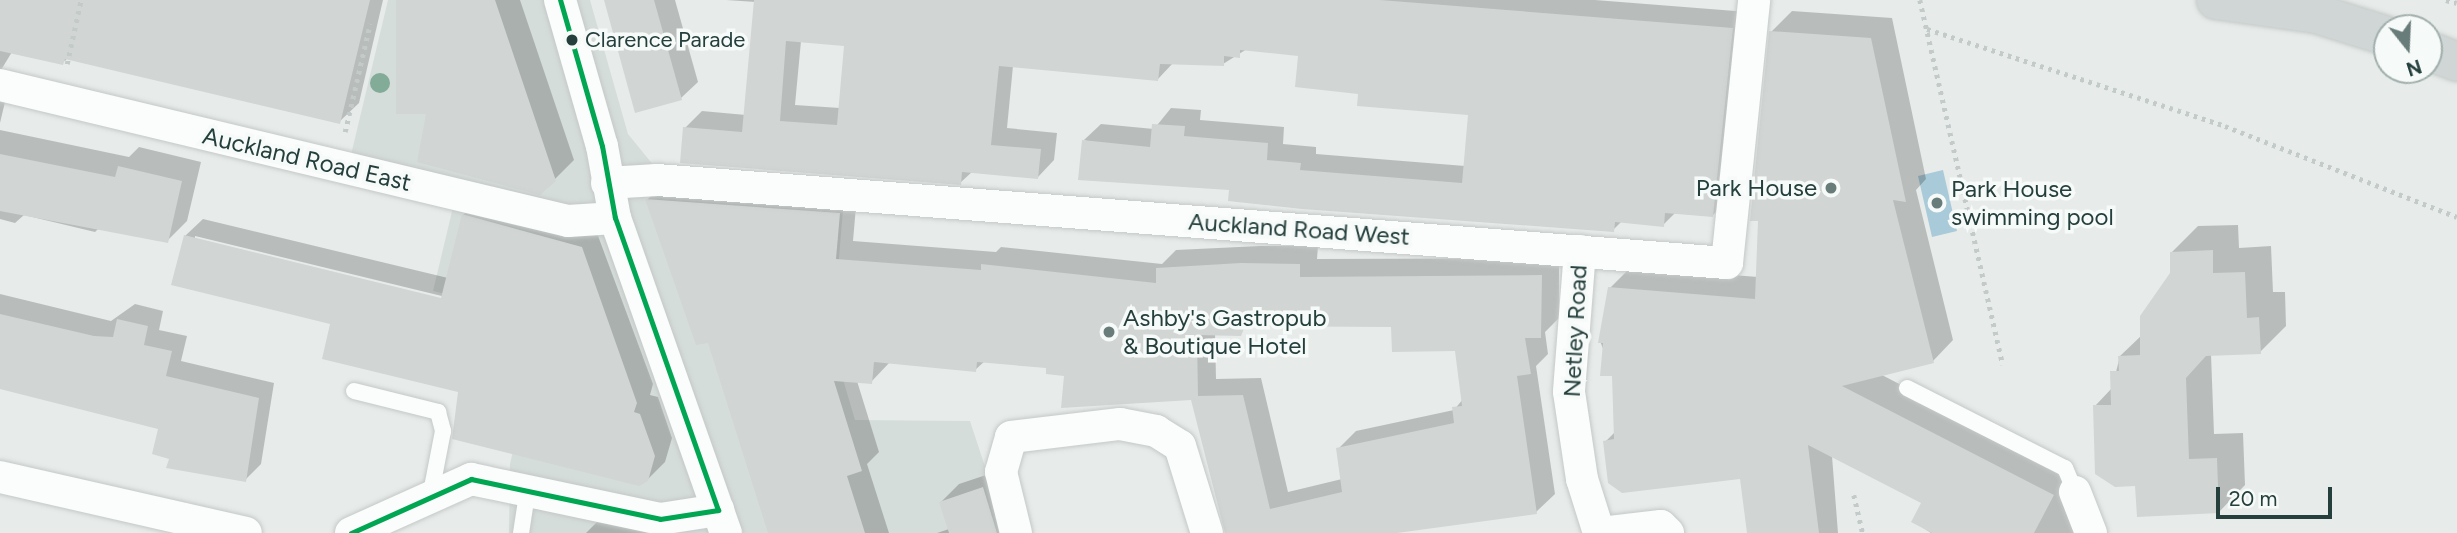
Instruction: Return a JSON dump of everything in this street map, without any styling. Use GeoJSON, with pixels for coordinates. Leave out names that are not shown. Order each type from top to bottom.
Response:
{"type":"FeatureCollection","features":[{"type":"Feature","properties":{"kind":"main road"},"geometry":{"type":"LineString","coordinates":[[2216,0],[2317,14],[2373,32]]}},
{"type":"Feature","properties":{"kind":"street"},"geometry":{"type":"LineString","coordinates":[[351,533],[440,489],[471,479],[528,488],[660,519],[722,522],[615,218],[560,0]]}},
{"type":"Feature","properties":{"kind":"street","name":"Auckland Road West"},"geometry":{"type":"LineString","coordinates":[[607,183],[657,180],[1727,262],[1754,0]]}},
{"type":"Feature","properties":{"kind":"street","name":"Auckland Road East"},"geometry":{"type":"LineString","coordinates":[[0,85],[568,221],[615,218]]}},
{"type":"Feature","properties":{"kind":"street","name":"Netley Road"},"geometry":{"type":"LineString","coordinates":[[1580,251],[1569,392],[1582,479],[1600,533],[1661,526],[1668,533]]}},
{"type":"Feature","properties":{"kind":"street"},"geometry":{"type":"LineString","coordinates":[[1016,533],[1001,472],[1011,437],[1120,424],[1156,431],[1180,446],[1207,533]]}},
{"type":"Feature","properties":{"kind":"street"},"geometry":{"type":"LineString","coordinates":[[0,477],[246,533]]}},
{"type":"Feature","properties":{"kind":"street"},"geometry":{"type":"LineString","coordinates":[[2075,492],[2091,533]]}},
{"type":"Feature","properties":{"kind":"lane"},"geometry":{"type":"LineString","coordinates":[[1907,388],[2065,468],[2075,492]]}},
{"type":"Feature","properties":{"kind":"lane"},"geometry":{"type":"LineString","coordinates":[[354,391],[438,412],[443,430],[440,489]]}},
{"type":"Feature","properties":{"kind":"lane"},"geometry":{"type":"LineString","coordinates":[[521,533],[528,488]]}},
{"type":"Feature","properties":{"kind":"path"},"geometry":{"type":"LineString","coordinates":[[59,99],[81,0]]}},
{"type":"Feature","properties":{"kind":"path"},"geometry":{"type":"LineString","coordinates":[[1920,0],[2003,365]]}},
{"type":"Feature","properties":{"kind":"path"},"geometry":{"type":"LineString","coordinates":[[2446,0],[2457,3]]}},
{"type":"Feature","properties":{"kind":"path"},"geometry":{"type":"LineString","coordinates":[[337,166],[370,24]]}},
{"type":"Feature","properties":{"kind":"path"},"geometry":{"type":"LineString","coordinates":[[1927,29],[2225,126],[2457,217]]}},
{"type":"Feature","properties":{"kind":"path"},"geometry":{"type":"LineString","coordinates":[[1854,495],[1863,533]]}},
{"type":"Feature","properties":{"kind":"shaded area"},"geometry":{"type":"Polygon","coordinates":[[[388,0],[590,0],[628,134],[659,172],[845,186],[832,342],[855,420],[970,421],[1007,533],[509,533],[510,464],[543,318],[433,291],[458,186],[350,159],[388,0]]]}},
{"type":"Feature","properties":{"kind":"water","name":"Park House swimming pool"},"geometry":{"type":"Polygon","coordinates":[[[1943,170],[1957,231],[1932,237],[1918,176],[1943,170]]]}},
{"type":"Feature","properties":{"kind":"building"},"geometry":{"type":"Polygon","coordinates":[[[0,0],[370,0],[340,124],[65,59],[63,65],[0,51],[0,0]]]}},
{"type":"Feature","properties":{"kind":"building"},"geometry":{"type":"Polygon","coordinates":[[[396,0],[495,0],[556,181],[540,195],[417,162],[426,114],[396,114],[396,0]]]}},
{"type":"Feature","properties":{"kind":"building"},"geometry":{"type":"Polygon","coordinates":[[[604,0],[654,0],[682,100],[635,113],[604,0]]]}},
{"type":"Feature","properties":{"kind":"building"},"geometry":{"type":"Polygon","coordinates":[[[754,0],[1380,0],[1733,28],[1713,217],[1665,213],[1664,227],[1615,222],[1614,232],[1302,209],[1228,201],[1229,190],[1078,180],[1082,140],[1150,147],[1152,124],[1185,126],[1184,136],[1268,143],[1267,160],[1301,163],[1300,170],[1462,183],[1468,115],[1357,106],[1358,94],[1295,87],[1298,56],[1240,50],[1240,58],[1224,56],[1224,66],[1160,64],[1158,81],[999,66],[991,145],[1041,149],[1038,179],[962,172],[961,185],[680,163],[683,127],[742,132],[754,0]],[[786,41],[780,121],[837,125],[844,46],[786,41]]]}},
{"type":"Feature","properties":{"kind":"building"},"geometry":{"type":"Polygon","coordinates":[[[1769,31],[1871,38],[1906,202],[1893,200],[1934,363],[1842,386],[2054,495],[2034,533],[1932,533],[1911,522],[1921,503],[1808,445],[1819,533],[1747,533],[1740,479],[1622,493],[1608,483],[1603,441],[1614,439],[1612,376],[1600,376],[1603,343],[1598,343],[1608,287],[1755,299],[1758,221],[1750,221],[1769,31]]]}},
{"type":"Feature","properties":{"kind":"building"},"geometry":{"type":"Polygon","coordinates":[[[0,154],[115,177],[118,166],[182,181],[168,243],[0,211],[0,154]]]}},
{"type":"Feature","properties":{"kind":"building"},"geometry":{"type":"Polygon","coordinates":[[[645,199],[840,213],[836,259],[981,270],[981,264],[1156,283],[1156,268],[1241,263],[1300,264],[1300,277],[1542,275],[1541,338],[1525,338],[1531,374],[1517,376],[1537,514],[1397,533],[1225,533],[1191,400],[1061,408],[1064,376],[1046,374],[1046,368],[977,362],[976,372],[874,362],[872,384],[834,381],[862,471],[847,476],[865,533],[768,533],[708,343],[696,345],[645,199]],[[1245,326],[1241,336],[1197,335],[1198,396],[1243,395],[1270,509],[1342,492],[1336,448],[1454,423],[1452,407],[1462,406],[1455,351],[1392,352],[1391,327],[1245,326]]]}},
{"type":"Feature","properties":{"kind":"building"},"geometry":{"type":"Polygon","coordinates":[[[462,214],[582,247],[637,403],[634,412],[640,414],[655,456],[648,481],[639,486],[452,439],[458,392],[322,359],[330,324],[171,285],[184,235],[441,298],[462,214]]]}},
{"type":"Feature","properties":{"kind":"building"},"geometry":{"type":"Polygon","coordinates":[[[2213,250],[2213,273],[2245,272],[2247,318],[2259,317],[2261,354],[2206,356],[2186,378],[2189,459],[2217,458],[2219,513],[2137,517],[2135,486],[2115,487],[2095,474],[2093,405],[2111,405],[2110,371],[2119,371],[2118,356],[2140,355],[2140,316],[2170,273],[2170,252],[2213,250]]]}},
{"type":"Feature","properties":{"kind":"building"},"geometry":{"type":"Polygon","coordinates":[[[0,314],[94,336],[113,337],[117,319],[148,326],[144,345],[172,351],[166,376],[259,398],[246,482],[166,468],[169,459],[152,454],[158,429],[0,389],[0,314]]]}},
{"type":"Feature","properties":{"kind":"building"},"geometry":{"type":"Polygon","coordinates":[[[983,487],[997,533],[949,533],[939,502],[983,487]]]}},
{"type":"Feature","properties":{"kind":"transit line"},"geometry":{"type":"LineString","coordinates":[[351,533],[471,479],[660,519],[718,510],[615,218],[602,146],[560,0]]}},
{"type":"Feature","properties":{"kind":"place","name":"Clarence Parade"},"geometry":{"type":"Point","coordinates":[572,40]}},
{"type":"Feature","properties":{"kind":"place","name":"Park House"},"geometry":{"type":"Point","coordinates":[1831,188]}},
{"type":"Feature","properties":{"kind":"place","name":"Park House swimming pool"},"geometry":{"type":"Point","coordinates":[1937,203]}},
{"type":"Feature","properties":{"kind":"place","name":"Ashby's Gastropub & Boutique Hotel"},"geometry":{"type":"Point","coordinates":[1109,332]}}]}
